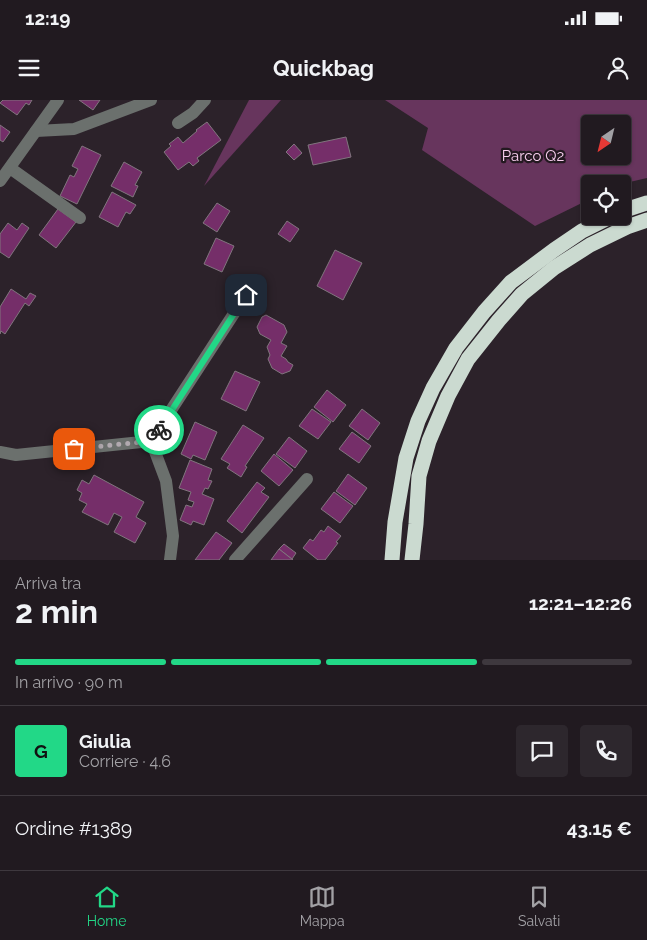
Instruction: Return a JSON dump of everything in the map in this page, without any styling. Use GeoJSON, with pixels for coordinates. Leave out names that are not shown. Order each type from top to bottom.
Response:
{"type":"FeatureCollection","features":[{"type":"Feature","properties":{"kind":"highway"},"geometry":{"type":"LineString","coordinates":[[631,208],[647,203]]}},
{"type":"Feature","properties":{"kind":"highway"},"geometry":{"type":"LineString","coordinates":[[412,560],[419,476],[429,441],[448,396],[468,360],[522,294],[554,268],[590,245],[627,227],[647,220]]}},
{"type":"Feature","properties":{"kind":"highway"},"geometry":{"type":"LineString","coordinates":[[392,560],[395,522],[406,458],[418,421],[433,388],[456,348],[484,312],[511,282],[554,250],[594,225]]}},
{"type":"Feature","properties":{"kind":"street"},"geometry":{"type":"LineString","coordinates":[[0,181],[58,100]]}},
{"type":"Feature","properties":{"kind":"street"},"geometry":{"type":"LineString","coordinates":[[36,131],[74,129],[151,100]]}},
{"type":"Feature","properties":{"kind":"street"},"geometry":{"type":"LineString","coordinates":[[178,123],[193,113],[205,100]]}},
{"type":"Feature","properties":{"kind":"street"},"geometry":{"type":"LineString","coordinates":[[10,168],[80,218]]}},
{"type":"Feature","properties":{"kind":"street"},"geometry":{"type":"LineString","coordinates":[[151,441],[246,295]]}},
{"type":"Feature","properties":{"kind":"street"},"geometry":{"type":"LineString","coordinates":[[0,452],[16,455],[151,441]]}},
{"type":"Feature","properties":{"kind":"street"},"geometry":{"type":"LineString","coordinates":[[151,441],[166,481],[173,536],[170,560]]}},
{"type":"Feature","properties":{"kind":"street"},"geometry":{"type":"LineString","coordinates":[[235,560],[307,479]]}},
{"type":"Feature","properties":{"kind":"green space"},"geometry":{"type":"Polygon","coordinates":[[[249,100],[281,100],[204,186],[249,100]]]}},
{"type":"Feature","properties":{"kind":"green space","name":"Parco Q2"},"geometry":{"type":"Polygon","coordinates":[[[385,100],[647,100],[647,178],[631,182],[631,175],[581,175],[581,203],[535,226],[422,150],[428,128],[385,100]]]}},
{"type":"Feature","properties":{"kind":"building"},"geometry":{"type":"Polygon","coordinates":[[[3,100],[32,100],[29,105],[26,103],[17,115],[0,103],[3,100]]]}},
{"type":"Feature","properties":{"kind":"building"},"geometry":{"type":"Polygon","coordinates":[[[79,100],[100,100],[93,110],[79,100]]]}},
{"type":"Feature","properties":{"kind":"building"},"geometry":{"type":"Polygon","coordinates":[[[207,122],[221,140],[197,158],[199,161],[193,166],[189,162],[178,170],[164,152],[171,146],[169,144],[178,137],[183,143],[207,122]]]}},
{"type":"Feature","properties":{"kind":"building"},"geometry":{"type":"Polygon","coordinates":[[[0,125],[10,132],[3,142],[0,140],[0,125]]]}},
{"type":"Feature","properties":{"kind":"building"},"geometry":{"type":"Polygon","coordinates":[[[346,137],[351,157],[313,165],[308,145],[346,137]]]}},
{"type":"Feature","properties":{"kind":"building"},"geometry":{"type":"Polygon","coordinates":[[[294,144],[302,153],[294,160],[286,152],[294,144]]]}},
{"type":"Feature","properties":{"kind":"building"},"geometry":{"type":"Polygon","coordinates":[[[82,146],[101,155],[77,204],[60,196],[70,175],[74,177],[78,169],[72,166],[82,146]]]}},
{"type":"Feature","properties":{"kind":"building"},"geometry":{"type":"Polygon","coordinates":[[[124,162],[142,172],[135,185],[138,186],[133,197],[111,186],[124,162]]]}},
{"type":"Feature","properties":{"kind":"building"},"geometry":{"type":"Polygon","coordinates":[[[112,192],[136,205],[130,214],[126,212],[118,227],[99,217],[112,192]]]}},
{"type":"Feature","properties":{"kind":"building"},"geometry":{"type":"Polygon","coordinates":[[[217,203],[230,211],[217,232],[203,223],[217,203]]]}},
{"type":"Feature","properties":{"kind":"building"},"geometry":{"type":"Polygon","coordinates":[[[58,209],[76,222],[56,248],[39,235],[58,209]]]}},
{"type":"Feature","properties":{"kind":"building"},"geometry":{"type":"Polygon","coordinates":[[[287,221],[299,229],[290,242],[278,234],[287,221]]]}},
{"type":"Feature","properties":{"kind":"building"},"geometry":{"type":"Polygon","coordinates":[[[8,223],[17,230],[22,223],[29,228],[9,258],[0,252],[0,234],[8,223]]]}},
{"type":"Feature","properties":{"kind":"building"},"geometry":{"type":"Polygon","coordinates":[[[216,238],[234,246],[222,272],[204,264],[216,238]]]}},
{"type":"Feature","properties":{"kind":"building"},"geometry":{"type":"Polygon","coordinates":[[[335,250],[362,263],[343,300],[317,286],[335,250]]]}},
{"type":"Feature","properties":{"kind":"building"},"geometry":{"type":"Polygon","coordinates":[[[11,289],[26,299],[30,293],[36,296],[29,306],[25,303],[5,334],[1,331],[0,334],[0,307],[11,289]]]}},
{"type":"Feature","properties":{"kind":"building"},"geometry":{"type":"Polygon","coordinates":[[[266,315],[284,325],[287,332],[281,343],[287,346],[281,356],[293,365],[290,371],[282,374],[272,368],[268,359],[270,355],[267,347],[271,340],[260,334],[257,327],[262,317],[266,315]]]}},
{"type":"Feature","properties":{"kind":"building"},"geometry":{"type":"Polygon","coordinates":[[[235,371],[260,382],[246,411],[221,399],[235,371]]]}},
{"type":"Feature","properties":{"kind":"building"},"geometry":{"type":"Polygon","coordinates":[[[327,390],[346,405],[333,422],[314,407],[327,390]]]}},
{"type":"Feature","properties":{"kind":"building"},"geometry":{"type":"Polygon","coordinates":[[[312,409],[331,422],[318,439],[299,426],[312,409]]]}},
{"type":"Feature","properties":{"kind":"building"},"geometry":{"type":"Polygon","coordinates":[[[362,409],[380,423],[368,440],[349,426],[362,409]]]}},
{"type":"Feature","properties":{"kind":"building"},"geometry":{"type":"Polygon","coordinates":[[[195,422],[217,432],[205,460],[193,455],[191,459],[181,454],[195,422]]]}},
{"type":"Feature","properties":{"kind":"building"},"geometry":{"type":"Polygon","coordinates":[[[243,425],[264,438],[245,466],[247,467],[241,477],[227,468],[230,464],[221,459],[243,425]]]}},
{"type":"Feature","properties":{"kind":"building"},"geometry":{"type":"Polygon","coordinates":[[[352,432],[371,446],[359,463],[339,449],[352,432]]]}},
{"type":"Feature","properties":{"kind":"building"},"geometry":{"type":"Polygon","coordinates":[[[289,437],[307,451],[295,468],[276,454],[289,437]]]}},
{"type":"Feature","properties":{"kind":"building"},"geometry":{"type":"Polygon","coordinates":[[[274,454],[293,470],[279,486],[261,471],[274,454]]]}},
{"type":"Feature","properties":{"kind":"building"},"geometry":{"type":"Polygon","coordinates":[[[190,460],[212,469],[208,480],[212,481],[208,489],[205,488],[202,494],[214,499],[204,525],[193,521],[191,525],[180,520],[186,505],[192,507],[194,502],[188,500],[191,492],[179,488],[190,460]]]}},
{"type":"Feature","properties":{"kind":"building"},"geometry":{"type":"Polygon","coordinates":[[[348,474],[367,488],[355,505],[336,491],[348,474]]]}},
{"type":"Feature","properties":{"kind":"building"},"geometry":{"type":"Polygon","coordinates":[[[94,475],[144,502],[136,517],[146,523],[135,543],[114,532],[122,517],[114,513],[108,525],[82,512],[87,504],[79,500],[82,493],[77,490],[82,480],[89,484],[94,475]]]}},
{"type":"Feature","properties":{"kind":"building"},"geometry":{"type":"Polygon","coordinates":[[[257,482],[265,488],[261,492],[269,497],[242,533],[227,521],[257,482]]]}},
{"type":"Feature","properties":{"kind":"building"},"geometry":{"type":"Polygon","coordinates":[[[334,492],[353,506],[340,523],[321,509],[334,492]]]}},
{"type":"Feature","properties":{"kind":"building"},"geometry":{"type":"Polygon","coordinates":[[[328,526],[341,536],[325,560],[318,560],[303,548],[310,539],[313,541],[321,530],[324,532],[328,526]]]}},
{"type":"Feature","properties":{"kind":"building"},"geometry":{"type":"Polygon","coordinates":[[[216,532],[232,543],[219,560],[195,560],[216,532]]]}},
{"type":"Feature","properties":{"kind":"building"},"geometry":{"type":"Polygon","coordinates":[[[284,544],[296,553],[292,559],[279,549],[284,544]]]}},
{"type":"Feature","properties":{"kind":"building"},"geometry":{"type":"Polygon","coordinates":[[[279,549],[293,560],[271,560],[279,549]]]}},
{"type":"Feature","properties":{"kind":"way so far"},"geometry":{"type":"LineString","coordinates":[[74,449],[151,441],[159,430]]}},
{"type":"Feature","properties":{"kind":"route"},"geometry":{"type":"LineString","coordinates":[[159,430],[246,295]]}}]}
